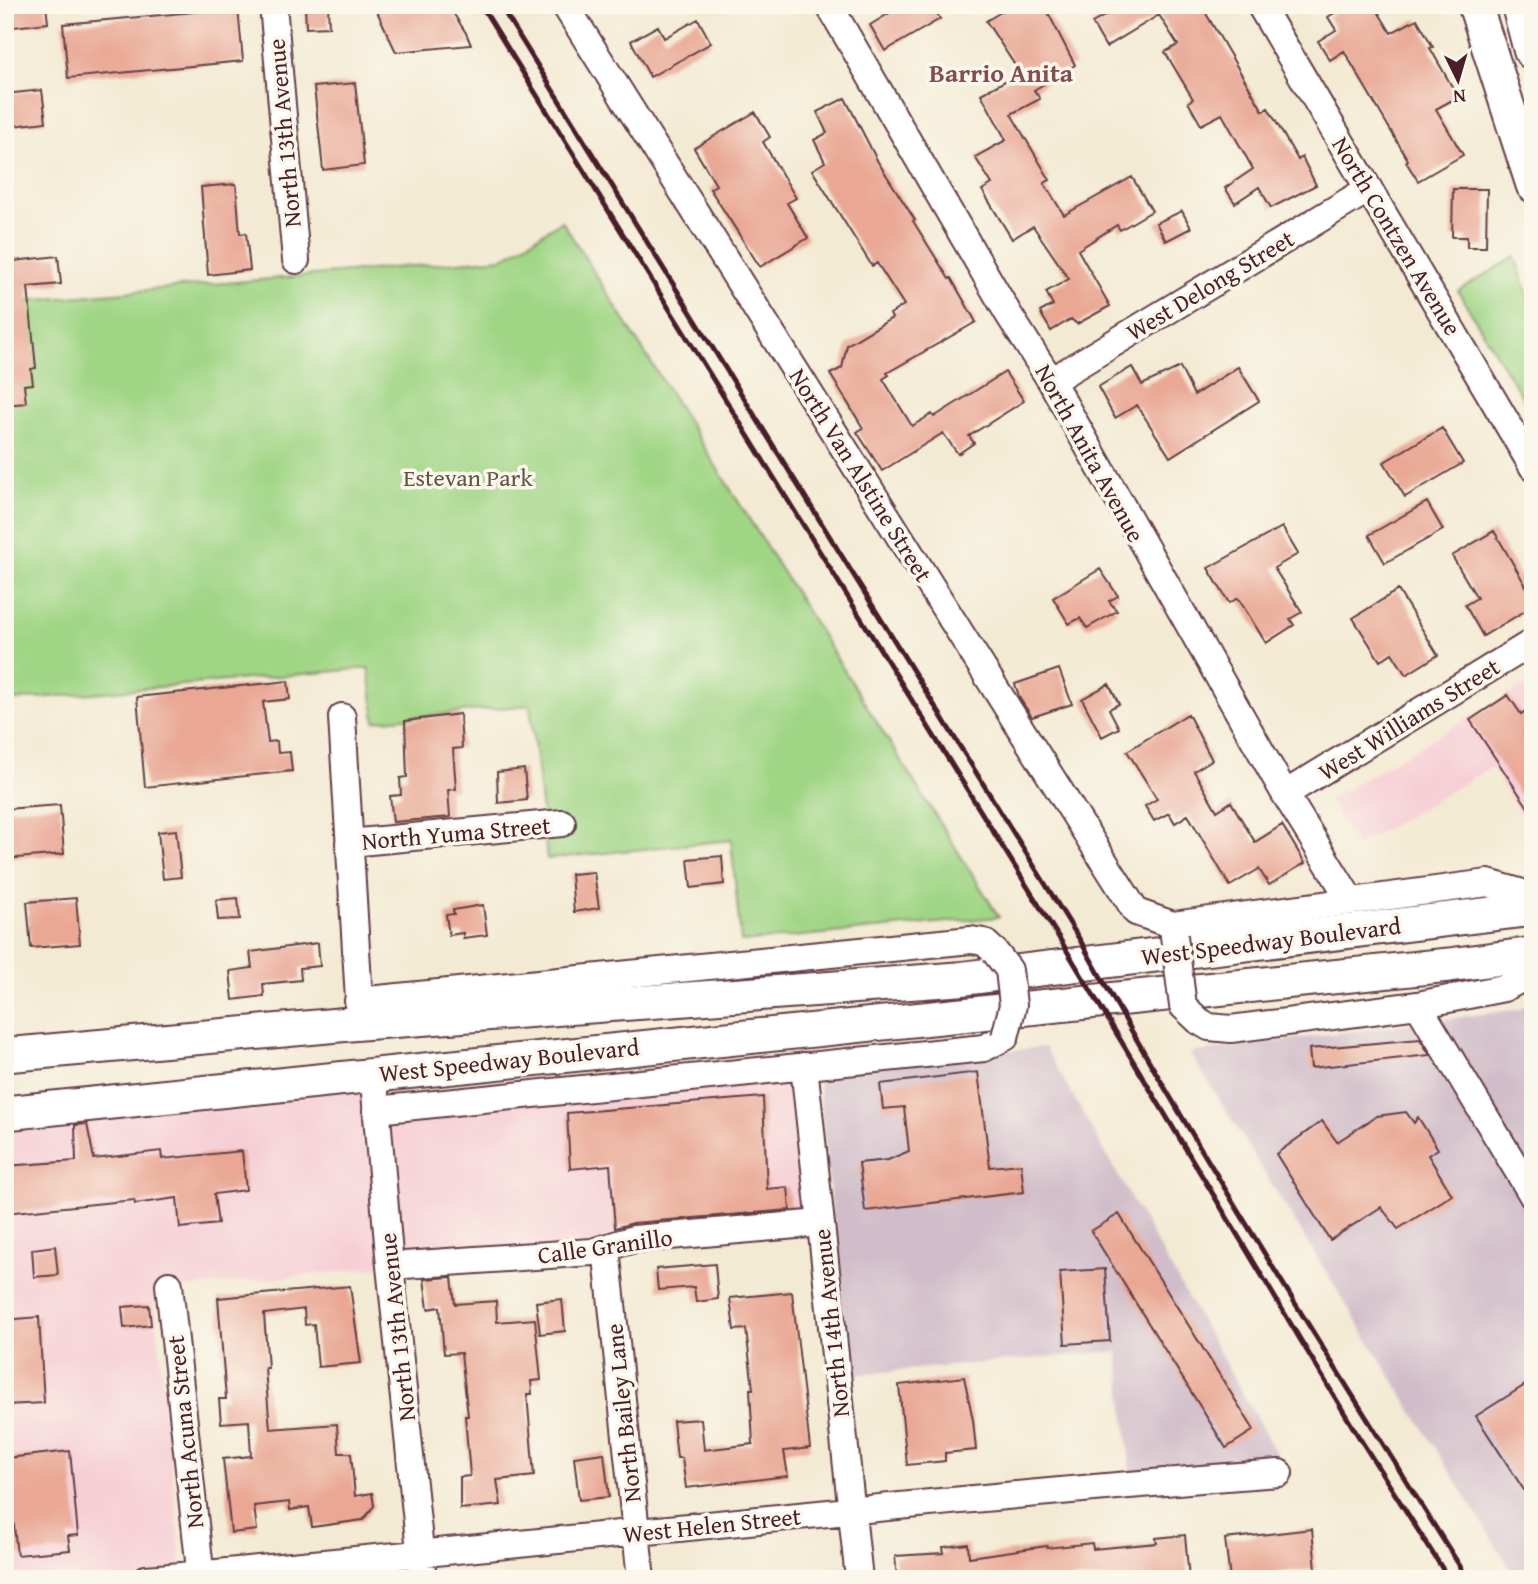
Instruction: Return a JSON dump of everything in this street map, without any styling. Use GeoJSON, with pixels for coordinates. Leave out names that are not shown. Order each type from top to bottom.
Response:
{"type":"FeatureCollection","features":[{"type":"Feature","properties":{"kind":"highway"},"geometry":{"type":"LineString","coordinates":[[1521,5],[1533,50]]}},
{"type":"Feature","properties":{"kind":"main road"},"geometry":{"type":"LineString","coordinates":[[1475,5],[1533,184]]}},
{"type":"Feature","properties":{"kind":"main road","name":"West Speedway Boulevard"},"geometry":{"type":"LineString","coordinates":[[5,1055],[360,1012],[958,979],[1533,909]]}},
{"type":"Feature","properties":{"kind":"main road","name":"West Speedway Boulevard"},"geometry":{"type":"LineString","coordinates":[[5,1113],[1422,968],[1533,954]]}},
{"type":"Feature","properties":{"kind":"street","name":"North 13th Avenue"},"geometry":{"type":"LineString","coordinates":[[273,5],[296,260]]}},
{"type":"Feature","properties":{"kind":"street","name":"North Van Alstine Street"},"geometry":{"type":"LineString","coordinates":[[565,5],[1136,912],[1174,930]]}},
{"type":"Feature","properties":{"kind":"street","name":"North Anita Avenue"},"geometry":{"type":"LineString","coordinates":[[830,5],[1009,315],[1051,381],[1285,794],[1351,901]]}},
{"type":"Feature","properties":{"kind":"street","name":"North Contzen Avenue"},"geometry":{"type":"LineString","coordinates":[[1260,5],[1533,467]]}},
{"type":"Feature","properties":{"kind":"street","name":"West Delong Street"},"geometry":{"type":"LineString","coordinates":[[1051,381],[1369,189]]}},
{"type":"Feature","properties":{"kind":"street","name":"West Williams Street"},"geometry":{"type":"LineString","coordinates":[[1285,794],[1533,642]]}},
{"type":"Feature","properties":{"kind":"street"},"geometry":{"type":"LineString","coordinates":[[342,717],[360,1012]]}},
{"type":"Feature","properties":{"kind":"street","name":"North Yuma Street"},"geometry":{"type":"LineString","coordinates":[[349,843],[562,823]]}},
{"type":"Feature","properties":{"kind":"street"},"geometry":{"type":"LineString","coordinates":[[1533,896],[1488,883],[1351,901],[1174,930],[1183,1006],[1209,1027],[1231,1029],[1418,1005],[1504,988],[1533,973]]}},
{"type":"Feature","properties":{"kind":"street","name":"West Speedway Boulevard"},"geometry":{"type":"LineString","coordinates":[[360,1012],[971,940],[984,942],[1009,970],[1013,1005],[1005,1037],[984,1048],[376,1110]]}},
{"type":"Feature","properties":{"kind":"street"},"geometry":{"type":"LineString","coordinates":[[1418,1005],[1533,1196]]}},
{"type":"Feature","properties":{"kind":"street","name":"North 14th Avenue"},"geometry":{"type":"LineString","coordinates":[[804,1066],[859,1579]]}},
{"type":"Feature","properties":{"kind":"street","name":"North 13th Avenue"},"geometry":{"type":"LineString","coordinates":[[373,1074],[422,1567]]}},
{"type":"Feature","properties":{"kind":"street","name":"Calle Granillo"},"geometry":{"type":"LineString","coordinates":[[390,1266],[592,1252],[634,1239],[820,1223]]}},
{"type":"Feature","properties":{"kind":"street","name":"North Bailey Lane"},"geometry":{"type":"LineString","coordinates":[[606,1248],[641,1579]]}},
{"type":"Feature","properties":{"kind":"street","name":"North Acuna Street"},"geometry":{"type":"LineString","coordinates":[[169,1285],[201,1576]]}},
{"type":"Feature","properties":{"kind":"street","name":"West Helen Street"},"geometry":{"type":"LineString","coordinates":[[146,1579],[422,1567],[636,1534],[852,1510],[1279,1473]]}},
{"type":"Feature","properties":{"kind":"shaded area"},"geometry":{"type":"Polygon","coordinates":[[[1532,681],[1533,807],[1520,815],[1492,767],[1356,846],[1328,800],[1532,681]]]}},
{"type":"Feature","properties":{"kind":"shaded area"},"geometry":{"type":"Polygon","coordinates":[[[1533,1000],[1533,1579],[1517,1579],[1190,1053],[1520,1009],[1533,1000]]]}},
{"type":"Feature","properties":{"kind":"shaded area"},"geometry":{"type":"Polygon","coordinates":[[[1045,1047],[1278,1456],[1131,1475],[1118,1351],[849,1375],[817,1068],[1045,1047]]]}},
{"type":"Feature","properties":{"kind":"shaded area"},"geometry":{"type":"Polygon","coordinates":[[[798,1069],[813,1221],[154,1291],[183,1579],[5,1579],[5,1123],[358,1084],[364,1117],[798,1069]]]}},
{"type":"Feature","properties":{"kind":"green space","name":"Estevan Park"},"geometry":{"type":"Polygon","coordinates":[[[562,221],[999,917],[741,942],[731,840],[547,859],[530,705],[375,721],[369,668],[5,701],[5,303],[503,258],[562,221]]]}},
{"type":"Feature","properties":{"kind":"green space"},"geometry":{"type":"Polygon","coordinates":[[[1515,257],[1533,310],[1533,415],[1458,291],[1515,257]]]}},
{"type":"Feature","properties":{"kind":"building"},"geometry":{"type":"Polygon","coordinates":[[[5,5],[46,5],[48,23],[5,28],[5,5]]]}},
{"type":"Feature","properties":{"kind":"building"},"geometry":{"type":"Polygon","coordinates":[[[305,5],[328,5],[329,27],[306,28],[305,5]]]}},
{"type":"Feature","properties":{"kind":"building"},"geometry":{"type":"Polygon","coordinates":[[[374,5],[448,5],[471,45],[396,52],[374,5]]]}},
{"type":"Feature","properties":{"kind":"building"},"geometry":{"type":"Polygon","coordinates":[[[903,5],[932,5],[940,19],[885,51],[870,25],[903,5]]]}},
{"type":"Feature","properties":{"kind":"building"},"geometry":{"type":"Polygon","coordinates":[[[1013,5],[1044,5],[1075,65],[1034,90],[1040,99],[1011,114],[1050,180],[1044,183],[1064,215],[1132,177],[1152,211],[1120,230],[1117,225],[1078,250],[1110,306],[1077,324],[1071,319],[1051,331],[1040,312],[1053,305],[1046,292],[1069,279],[1033,226],[1012,239],[982,190],[992,184],[975,157],[1006,140],[981,94],[1020,73],[986,21],[1013,5]]]}},
{"type":"Feature","properties":{"kind":"building"},"geometry":{"type":"Polygon","coordinates":[[[1124,5],[1201,5],[1263,111],[1268,108],[1298,160],[1302,157],[1316,185],[1271,208],[1259,187],[1235,203],[1225,188],[1253,169],[1222,114],[1201,125],[1188,102],[1193,99],[1165,52],[1178,45],[1159,15],[1106,47],[1092,23],[1124,5]]]}},
{"type":"Feature","properties":{"kind":"building"},"geometry":{"type":"Polygon","coordinates":[[[1347,5],[1374,5],[1391,33],[1417,19],[1458,97],[1436,109],[1463,155],[1418,181],[1344,51],[1330,60],[1318,41],[1336,30],[1328,17],[1347,5]]]}},
{"type":"Feature","properties":{"kind":"building"},"geometry":{"type":"Polygon","coordinates":[[[238,8],[243,61],[68,78],[63,24],[238,8]]]}},
{"type":"Feature","properties":{"kind":"building"},"geometry":{"type":"Polygon","coordinates":[[[698,19],[711,43],[650,77],[631,41],[658,26],[664,38],[698,19]]]}},
{"type":"Feature","properties":{"kind":"building"},"geometry":{"type":"Polygon","coordinates":[[[355,83],[364,165],[323,170],[314,87],[355,83]]]}},
{"type":"Feature","properties":{"kind":"building"},"geometry":{"type":"Polygon","coordinates":[[[42,90],[46,122],[5,127],[5,94],[42,90]]]}},
{"type":"Feature","properties":{"kind":"building"},"geometry":{"type":"Polygon","coordinates":[[[845,98],[878,162],[976,322],[887,373],[889,375],[883,379],[912,426],[932,414],[934,417],[1005,372],[1024,401],[969,436],[974,443],[958,454],[943,433],[882,471],[857,432],[863,428],[830,374],[842,368],[847,345],[892,318],[890,314],[904,305],[877,263],[872,266],[812,170],[825,162],[814,140],[827,133],[817,112],[845,98]]]}},
{"type":"Feature","properties":{"kind":"building"},"geometry":{"type":"Polygon","coordinates":[[[755,112],[770,137],[763,142],[796,198],[787,203],[808,238],[760,267],[710,189],[716,185],[694,148],[755,112]]]}},
{"type":"Feature","properties":{"kind":"building"},"geometry":{"type":"Polygon","coordinates":[[[236,184],[240,234],[246,233],[250,270],[208,275],[201,187],[236,184]]]}},
{"type":"Feature","properties":{"kind":"building"},"geometry":{"type":"Polygon","coordinates":[[[1453,189],[1487,189],[1486,247],[1467,247],[1467,237],[1452,237],[1453,189]]]}},
{"type":"Feature","properties":{"kind":"building"},"geometry":{"type":"Polygon","coordinates":[[[1182,211],[1191,228],[1166,241],[1156,223],[1182,211]]]}},
{"type":"Feature","properties":{"kind":"building"},"geometry":{"type":"Polygon","coordinates":[[[58,256],[61,284],[28,287],[36,368],[31,369],[33,384],[24,385],[26,403],[5,405],[5,262],[58,256]]]}},
{"type":"Feature","properties":{"kind":"building"},"geometry":{"type":"Polygon","coordinates":[[[1132,367],[1142,385],[1180,367],[1194,395],[1238,367],[1259,401],[1170,457],[1137,405],[1115,418],[1098,387],[1132,367]]]}},
{"type":"Feature","properties":{"kind":"building"},"geometry":{"type":"Polygon","coordinates":[[[1442,428],[1463,463],[1405,497],[1384,462],[1442,428]]]}},
{"type":"Feature","properties":{"kind":"building"},"geometry":{"type":"Polygon","coordinates":[[[1427,502],[1443,530],[1385,563],[1369,535],[1427,502]]]}},
{"type":"Feature","properties":{"kind":"building"},"geometry":{"type":"Polygon","coordinates":[[[1282,527],[1298,554],[1274,568],[1302,612],[1290,619],[1294,625],[1266,643],[1238,598],[1229,603],[1208,568],[1282,527]]]}},
{"type":"Feature","properties":{"kind":"building"},"geometry":{"type":"Polygon","coordinates":[[[1494,531],[1533,598],[1533,606],[1483,636],[1465,605],[1477,598],[1452,556],[1494,531]]]}},
{"type":"Feature","properties":{"kind":"building"},"geometry":{"type":"Polygon","coordinates":[[[1100,569],[1118,596],[1109,601],[1117,611],[1087,628],[1080,618],[1069,624],[1053,598],[1100,569]]]}},
{"type":"Feature","properties":{"kind":"building"},"geometry":{"type":"Polygon","coordinates":[[[1398,590],[1438,655],[1406,675],[1392,653],[1380,661],[1353,618],[1398,590]]]}},
{"type":"Feature","properties":{"kind":"building"},"geometry":{"type":"Polygon","coordinates":[[[1059,669],[1072,704],[1032,717],[1020,699],[1015,684],[1059,669]]]}},
{"type":"Feature","properties":{"kind":"building"},"geometry":{"type":"Polygon","coordinates":[[[288,681],[290,699],[263,702],[268,742],[277,741],[278,753],[290,752],[292,771],[145,787],[137,697],[288,681]]]}},
{"type":"Feature","properties":{"kind":"building"},"geometry":{"type":"Polygon","coordinates":[[[1109,684],[1119,704],[1109,709],[1119,728],[1102,737],[1082,699],[1109,684]]]}},
{"type":"Feature","properties":{"kind":"building"},"geometry":{"type":"Polygon","coordinates":[[[1508,695],[1521,714],[1533,706],[1533,815],[1470,720],[1508,695]]]}},
{"type":"Feature","properties":{"kind":"building"},"geometry":{"type":"Polygon","coordinates":[[[460,714],[462,748],[453,749],[456,789],[448,790],[450,817],[393,822],[390,796],[401,795],[400,778],[407,777],[405,721],[460,714]]]}},
{"type":"Feature","properties":{"kind":"building"},"geometry":{"type":"Polygon","coordinates":[[[1188,714],[1212,760],[1194,771],[1217,811],[1231,802],[1255,842],[1282,825],[1305,863],[1269,885],[1259,869],[1230,886],[1188,815],[1175,823],[1169,813],[1154,821],[1145,806],[1157,799],[1127,751],[1188,714]]]}},
{"type":"Feature","properties":{"kind":"building"},"geometry":{"type":"Polygon","coordinates":[[[524,769],[527,800],[498,803],[497,772],[524,769]]]}},
{"type":"Feature","properties":{"kind":"building"},"geometry":{"type":"Polygon","coordinates":[[[60,805],[64,854],[5,859],[5,809],[60,805]]]}},
{"type":"Feature","properties":{"kind":"building"},"geometry":{"type":"Polygon","coordinates":[[[176,830],[181,877],[163,879],[158,832],[176,830]]]}},
{"type":"Feature","properties":{"kind":"building"},"geometry":{"type":"Polygon","coordinates":[[[722,856],[724,884],[691,888],[688,859],[722,856]]]}},
{"type":"Feature","properties":{"kind":"building"},"geometry":{"type":"Polygon","coordinates":[[[594,872],[599,908],[574,912],[571,874],[594,872]]]}},
{"type":"Feature","properties":{"kind":"building"},"geometry":{"type":"Polygon","coordinates":[[[76,898],[80,944],[31,948],[27,902],[76,898]]]}},
{"type":"Feature","properties":{"kind":"building"},"geometry":{"type":"Polygon","coordinates":[[[238,898],[240,919],[218,920],[216,900],[238,898]]]}},
{"type":"Feature","properties":{"kind":"building"},"geometry":{"type":"Polygon","coordinates":[[[483,905],[487,935],[463,938],[463,933],[449,935],[446,915],[454,914],[453,910],[483,905]]]}},
{"type":"Feature","properties":{"kind":"building"},"geometry":{"type":"Polygon","coordinates":[[[318,943],[320,966],[300,968],[301,980],[263,984],[264,996],[233,1000],[230,971],[252,968],[250,952],[318,943]]]}},
{"type":"Feature","properties":{"kind":"building"},"geometry":{"type":"Polygon","coordinates":[[[1420,1039],[1430,1055],[1311,1068],[1309,1049],[1420,1039]]]}},
{"type":"Feature","properties":{"kind":"building"},"geometry":{"type":"Polygon","coordinates":[[[978,1072],[990,1167],[1021,1164],[1024,1192],[865,1211],[859,1163],[888,1160],[909,1151],[904,1107],[883,1109],[880,1084],[978,1072]]]}},
{"type":"Feature","properties":{"kind":"building"},"geometry":{"type":"Polygon","coordinates":[[[763,1097],[767,1189],[788,1187],[790,1210],[633,1223],[615,1228],[610,1165],[570,1169],[567,1113],[763,1097]]]}},
{"type":"Feature","properties":{"kind":"building"},"geometry":{"type":"Polygon","coordinates":[[[1406,1112],[1414,1123],[1418,1117],[1438,1149],[1428,1155],[1452,1195],[1398,1229],[1381,1207],[1330,1240],[1276,1154],[1322,1121],[1337,1142],[1377,1116],[1406,1112]]]}},
{"type":"Feature","properties":{"kind":"building"},"geometry":{"type":"Polygon","coordinates":[[[87,1124],[94,1159],[161,1151],[162,1159],[242,1151],[246,1190],[214,1194],[218,1224],[180,1228],[177,1198],[135,1204],[134,1200],[5,1213],[5,1166],[76,1161],[75,1125],[87,1124]]]}},
{"type":"Feature","properties":{"kind":"building"},"geometry":{"type":"Polygon","coordinates":[[[1119,1214],[1254,1430],[1226,1448],[1091,1231],[1119,1214]]]}},
{"type":"Feature","properties":{"kind":"building"},"geometry":{"type":"Polygon","coordinates":[[[55,1246],[58,1275],[34,1277],[32,1249],[55,1246]]]}},
{"type":"Feature","properties":{"kind":"building"},"geometry":{"type":"Polygon","coordinates":[[[715,1264],[718,1299],[696,1302],[694,1287],[658,1290],[656,1269],[715,1264]]]}},
{"type":"Feature","properties":{"kind":"building"},"geometry":{"type":"Polygon","coordinates":[[[1105,1269],[1110,1341],[1065,1344],[1060,1272],[1105,1269]]]}},
{"type":"Feature","properties":{"kind":"building"},"geometry":{"type":"Polygon","coordinates":[[[452,1277],[455,1304],[496,1301],[497,1322],[535,1319],[541,1380],[531,1381],[532,1394],[527,1394],[534,1476],[497,1480],[501,1505],[460,1509],[460,1477],[470,1476],[465,1416],[468,1416],[461,1353],[444,1354],[440,1307],[428,1309],[424,1279],[452,1277]]]}},
{"type":"Feature","properties":{"kind":"building"},"geometry":{"type":"Polygon","coordinates":[[[350,1286],[361,1363],[318,1367],[314,1324],[305,1325],[304,1309],[264,1314],[270,1429],[337,1424],[339,1453],[351,1453],[355,1496],[372,1493],[374,1506],[363,1520],[312,1527],[309,1507],[290,1510],[289,1502],[254,1506],[257,1530],[231,1533],[223,1459],[251,1456],[249,1421],[221,1423],[219,1399],[226,1399],[218,1298],[350,1286]]]}},
{"type":"Feature","properties":{"kind":"building"},"geometry":{"type":"Polygon","coordinates":[[[792,1292],[810,1448],[784,1451],[788,1476],[686,1488],[682,1458],[677,1458],[673,1421],[701,1419],[704,1450],[753,1444],[750,1389],[753,1389],[746,1329],[734,1330],[730,1298],[792,1292]]]}},
{"type":"Feature","properties":{"kind":"building"},"geometry":{"type":"Polygon","coordinates":[[[562,1299],[565,1331],[540,1334],[536,1302],[562,1299]]]}},
{"type":"Feature","properties":{"kind":"building"},"geometry":{"type":"Polygon","coordinates":[[[149,1305],[151,1325],[124,1328],[122,1307],[149,1305]]]}},
{"type":"Feature","properties":{"kind":"building"},"geometry":{"type":"Polygon","coordinates":[[[39,1317],[44,1403],[5,1405],[5,1320],[39,1317]]]}},
{"type":"Feature","properties":{"kind":"building"},"geometry":{"type":"Polygon","coordinates":[[[964,1377],[976,1450],[945,1453],[945,1461],[907,1465],[899,1385],[964,1377]]]}},
{"type":"Feature","properties":{"kind":"building"},"geometry":{"type":"Polygon","coordinates":[[[1533,1380],[1533,1504],[1476,1416],[1533,1380]]]}},
{"type":"Feature","properties":{"kind":"building"},"geometry":{"type":"Polygon","coordinates":[[[70,1451],[78,1535],[68,1536],[70,1550],[17,1555],[7,1458],[70,1451]]]}},
{"type":"Feature","properties":{"kind":"building"},"geometry":{"type":"Polygon","coordinates":[[[604,1453],[609,1497],[579,1500],[574,1457],[604,1453]]]}},
{"type":"Feature","properties":{"kind":"building"},"geometry":{"type":"Polygon","coordinates":[[[1312,1529],[1316,1569],[1275,1573],[1275,1579],[1230,1579],[1225,1539],[1312,1529]]]}},
{"type":"Feature","properties":{"kind":"building"},"geometry":{"type":"Polygon","coordinates":[[[1185,1535],[1189,1579],[897,1579],[895,1556],[944,1553],[943,1547],[968,1544],[969,1557],[1047,1546],[1092,1543],[1093,1549],[1157,1543],[1156,1538],[1185,1535]]]}},
{"type":"Feature","properties":{"kind":"railway"},"geometry":{"type":"LineString","coordinates":[[481,5],[1061,941],[1357,1434],[1449,1579]]}},
{"type":"Feature","properties":{"kind":"railway"},"geometry":{"type":"LineString","coordinates":[[500,5],[1080,940],[1221,1182],[1468,1579]]}},
{"type":"Feature","properties":{"kind":"district","name":"Barrio Anita"},"geometry":{"type":"Point","coordinates":[1001,72]}}]}
